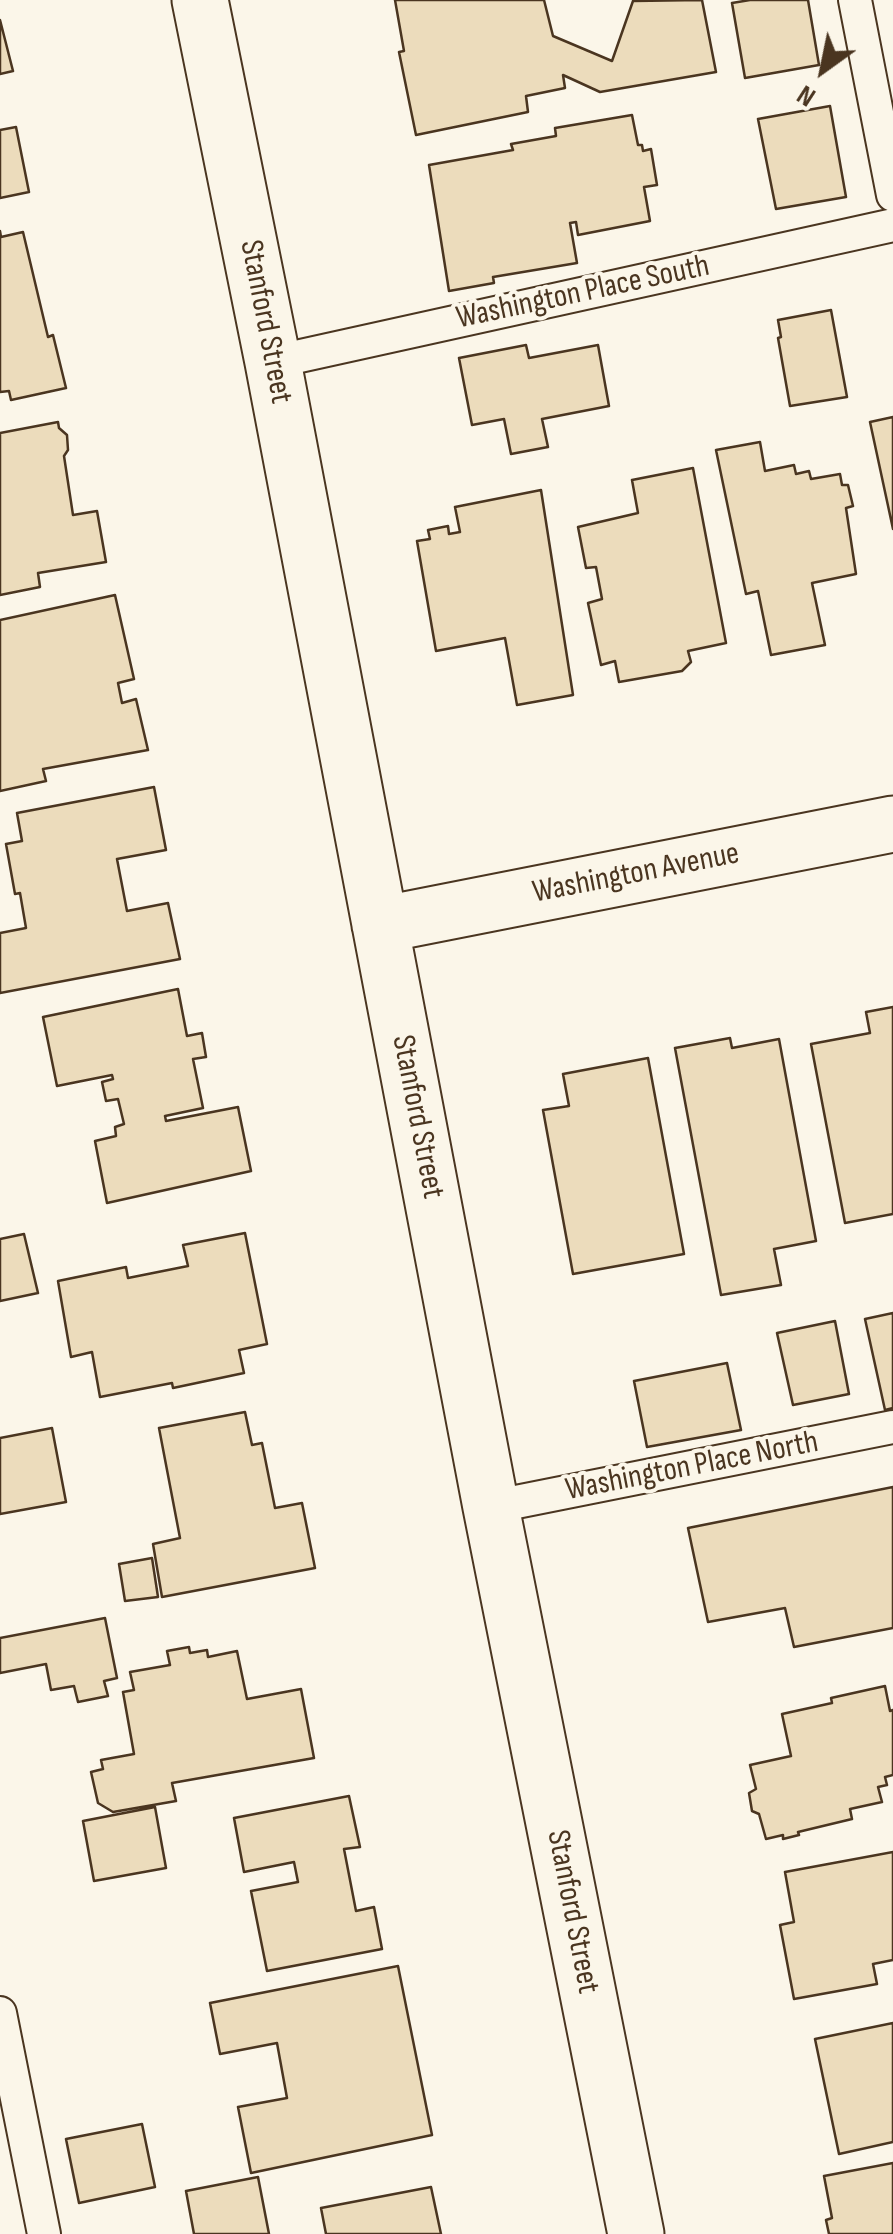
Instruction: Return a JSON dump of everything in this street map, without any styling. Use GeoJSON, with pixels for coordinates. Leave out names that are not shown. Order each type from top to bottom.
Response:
{"type":"FeatureCollection","features":[{"type":"Feature","properties":{"kind":"street","name":"Stanford Street"},"geometry":{"type":"LineString","coordinates":[[200,0],[273,362],[491,1507],[636,2234]]}},
{"type":"Feature","properties":{"kind":"street","name":"Washington Avenue"},"geometry":{"type":"LineString","coordinates":[[380,925],[893,824]]}},
{"type":"Feature","properties":{"kind":"lane"},"geometry":{"type":"LineString","coordinates":[[855,0],[893,195]]}},
{"type":"Feature","properties":{"kind":"lane","name":"Washington Place South"},"geometry":{"type":"LineString","coordinates":[[273,362],[893,226]]}},
{"type":"Feature","properties":{"kind":"lane","name":"Washington Place North"},"geometry":{"type":"LineString","coordinates":[[491,1507],[893,1427]]}},
{"type":"Feature","properties":{"kind":"lane"},"geometry":{"type":"LineString","coordinates":[[0,2013],[44,2234]]}},
{"type":"Feature","properties":{"kind":"building"},"geometry":{"type":"Polygon","coordinates":[[[395,0],[544,0],[553,36],[612,61],[633,1],[702,0],[716,72],[600,92],[563,75],[565,88],[526,96],[528,112],[416,135],[399,52],[404,51],[395,0]]]}},
{"type":"Feature","properties":{"kind":"building"},"geometry":{"type":"Polygon","coordinates":[[[808,0],[819,65],[745,78],[732,3],[808,0]]]}},
{"type":"Feature","properties":{"kind":"building"},"geometry":{"type":"Polygon","coordinates":[[[0,20],[13,71],[0,74],[0,20]]]}},
{"type":"Feature","properties":{"kind":"building"},"geometry":{"type":"Polygon","coordinates":[[[830,106],[846,197],[776,209],[758,119],[830,106]]]}},
{"type":"Feature","properties":{"kind":"building"},"geometry":{"type":"Polygon","coordinates":[[[632,115],[638,145],[642,145],[643,151],[651,149],[657,185],[644,187],[650,221],[578,235],[576,222],[570,223],[577,263],[493,277],[494,283],[449,291],[429,165],[513,150],[511,144],[556,136],[555,128],[632,115]]]}},
{"type":"Feature","properties":{"kind":"building"},"geometry":{"type":"Polygon","coordinates":[[[16,127],[29,192],[0,198],[0,130],[16,127]]]}},
{"type":"Feature","properties":{"kind":"building"},"geometry":{"type":"Polygon","coordinates":[[[0,231],[1,237],[23,232],[48,337],[53,335],[66,388],[11,400],[9,391],[0,392],[0,231]]]}},
{"type":"Feature","properties":{"kind":"building"},"geometry":{"type":"Polygon","coordinates":[[[831,310],[847,397],[790,406],[778,320],[831,310]]]}},
{"type":"Feature","properties":{"kind":"building"},"geometry":{"type":"Polygon","coordinates":[[[526,345],[529,358],[598,345],[609,406],[542,419],[548,447],[511,454],[504,419],[472,425],[459,358],[526,345]]]}},
{"type":"Feature","properties":{"kind":"building"},"geometry":{"type":"Polygon","coordinates":[[[893,417],[893,529],[870,422],[893,417]]]}},
{"type":"Feature","properties":{"kind":"building"},"geometry":{"type":"Polygon","coordinates":[[[58,422],[67,435],[68,450],[64,456],[73,515],[97,511],[106,562],[38,573],[40,587],[0,595],[0,433],[58,422]]]}},
{"type":"Feature","properties":{"kind":"building"},"geometry":{"type":"Polygon","coordinates":[[[760,442],[765,471],[794,465],[796,474],[809,471],[811,479],[840,474],[842,485],[848,485],[853,506],[846,508],[856,574],[812,583],[825,645],[771,655],[758,591],[746,594],[716,450],[760,442]]]}},
{"type":"Feature","properties":{"kind":"building"},"geometry":{"type":"Polygon","coordinates":[[[693,468],[726,643],[688,651],[691,662],[682,671],[619,682],[615,661],[601,665],[588,603],[602,599],[596,567],[586,568],[578,527],[638,513],[632,480],[693,468]]]}},
{"type":"Feature","properties":{"kind":"building"},"geometry":{"type":"Polygon","coordinates":[[[541,490],[573,695],[517,705],[505,638],[436,651],[417,541],[430,539],[428,530],[448,526],[449,534],[460,532],[455,507],[541,490]]]}},
{"type":"Feature","properties":{"kind":"building"},"geometry":{"type":"Polygon","coordinates":[[[115,595],[134,679],[118,683],[122,703],[136,699],[148,750],[43,769],[46,781],[0,791],[0,620],[115,595]]]}},
{"type":"Feature","properties":{"kind":"building"},"geometry":{"type":"Polygon","coordinates":[[[154,787],[166,850],[117,859],[127,911],[168,903],[180,959],[0,993],[0,933],[26,928],[6,844],[22,841],[17,813],[154,787]]]}},
{"type":"Feature","properties":{"kind":"building"},"geometry":{"type":"Polygon","coordinates":[[[178,989],[187,1036],[202,1033],[206,1057],[193,1059],[203,1108],[165,1116],[166,1121],[238,1107],[251,1171],[107,1203],[95,1141],[116,1136],[115,1127],[124,1124],[118,1099],[106,1101],[102,1082],[113,1079],[112,1075],[57,1086],[43,1017],[178,989]]]}},
{"type":"Feature","properties":{"kind":"building"},"geometry":{"type":"Polygon","coordinates":[[[893,1007],[893,1214],[845,1223],[811,1044],[870,1033],[866,1012],[893,1007]]]}},
{"type":"Feature","properties":{"kind":"building"},"geometry":{"type":"Polygon","coordinates":[[[730,1038],[732,1048],[779,1039],[816,1241],[774,1249],[781,1285],[721,1295],[675,1048],[730,1038]]]}},
{"type":"Feature","properties":{"kind":"building"},"geometry":{"type":"Polygon","coordinates":[[[648,1058],[684,1254],[573,1274],[543,1110],[569,1106],[563,1074],[648,1058]]]}},
{"type":"Feature","properties":{"kind":"building"},"geometry":{"type":"Polygon","coordinates":[[[245,1233],[267,1344],[239,1350],[244,1373],[173,1388],[172,1383],[100,1397],[92,1352],[71,1357],[58,1281],[126,1267],[128,1278],[188,1266],[183,1245],[245,1233]]]}},
{"type":"Feature","properties":{"kind":"building"},"geometry":{"type":"Polygon","coordinates":[[[24,1234],[38,1293],[0,1301],[0,1239],[24,1234]]]}},
{"type":"Feature","properties":{"kind":"building"},"geometry":{"type":"Polygon","coordinates":[[[893,1313],[893,1408],[885,1410],[865,1319],[893,1313]]]}},
{"type":"Feature","properties":{"kind":"building"},"geometry":{"type":"Polygon","coordinates":[[[835,1321],[849,1394],[793,1405],[777,1333],[835,1321]]]}},
{"type":"Feature","properties":{"kind":"building"},"geometry":{"type":"Polygon","coordinates":[[[727,1363],[741,1430],[647,1447],[634,1381],[727,1363]]]}},
{"type":"Feature","properties":{"kind":"building"},"geometry":{"type":"Polygon","coordinates":[[[245,1412],[252,1445],[262,1443],[275,1508],[302,1503],[315,1568],[162,1597],[153,1544],[180,1538],[159,1428],[245,1412]]]}},
{"type":"Feature","properties":{"kind":"building"},"geometry":{"type":"Polygon","coordinates":[[[52,1428],[66,1502],[0,1514],[0,1438],[52,1428]]]}},
{"type":"Feature","properties":{"kind":"building"},"geometry":{"type":"Polygon","coordinates":[[[893,1487],[893,1628],[794,1647],[785,1608],[708,1622],[688,1528],[893,1487]]]}},
{"type":"Feature","properties":{"kind":"building"},"geometry":{"type":"Polygon","coordinates":[[[152,1558],[158,1597],[125,1601],[119,1564],[152,1558]]]}},
{"type":"Feature","properties":{"kind":"building"},"geometry":{"type":"Polygon","coordinates":[[[105,1618],[117,1678],[104,1681],[108,1696],[78,1702],[74,1686],[51,1690],[46,1664],[0,1673],[0,1638],[105,1618]]]}},
{"type":"Feature","properties":{"kind":"building"},"geometry":{"type":"Polygon","coordinates":[[[189,1647],[190,1653],[207,1650],[208,1657],[237,1651],[247,1699],[301,1689],[314,1758],[172,1783],[176,1801],[113,1812],[98,1803],[91,1772],[103,1769],[101,1760],[134,1754],[123,1692],[134,1690],[130,1672],[170,1665],[167,1651],[189,1647]]]}},
{"type":"Feature","properties":{"kind":"building"},"geometry":{"type":"Polygon","coordinates":[[[885,1686],[890,1711],[893,1710],[893,1775],[885,1777],[887,1785],[878,1787],[882,1802],[850,1809],[852,1819],[783,1839],[783,1835],[766,1839],[759,1814],[752,1811],[749,1793],[756,1789],[750,1765],[791,1756],[782,1714],[885,1686]]]}},
{"type":"Feature","properties":{"kind":"building"},"geometry":{"type":"Polygon","coordinates":[[[349,1796],[360,1847],[344,1849],[356,1911],[374,1907],[382,1949],[267,1971],[251,1891],[298,1882],[294,1862],[244,1872],[234,1818],[349,1796]]]}},
{"type":"Feature","properties":{"kind":"building"},"geometry":{"type":"Polygon","coordinates":[[[155,1807],[166,1868],[94,1881],[83,1821],[155,1807]]]}},
{"type":"Feature","properties":{"kind":"building"},"geometry":{"type":"Polygon","coordinates":[[[893,1852],[893,1960],[873,1964],[877,1984],[794,1999],[780,1925],[794,1922],[785,1872],[893,1852]]]}},
{"type":"Feature","properties":{"kind":"building"},"geometry":{"type":"Polygon","coordinates":[[[398,1966],[432,2135],[251,2173],[238,2107],[287,2098],[277,2043],[220,2054],[210,2003],[398,1966]]]}},
{"type":"Feature","properties":{"kind":"building"},"geometry":{"type":"Polygon","coordinates":[[[893,2023],[893,2142],[839,2154],[815,2039],[893,2023]]]}},
{"type":"Feature","properties":{"kind":"building"},"geometry":{"type":"Polygon","coordinates":[[[142,2124],[155,2187],[79,2203],[66,2139],[142,2124]]]}},
{"type":"Feature","properties":{"kind":"building"},"geometry":{"type":"Polygon","coordinates":[[[893,2163],[893,2234],[829,2234],[826,2220],[832,2218],[824,2176],[893,2163]]]}},
{"type":"Feature","properties":{"kind":"building"},"geometry":{"type":"Polygon","coordinates":[[[258,2177],[269,2234],[194,2234],[186,2191],[258,2177]]]}},
{"type":"Feature","properties":{"kind":"building"},"geometry":{"type":"Polygon","coordinates":[[[431,2187],[441,2234],[326,2234],[321,2208],[431,2187]]]}}]}
